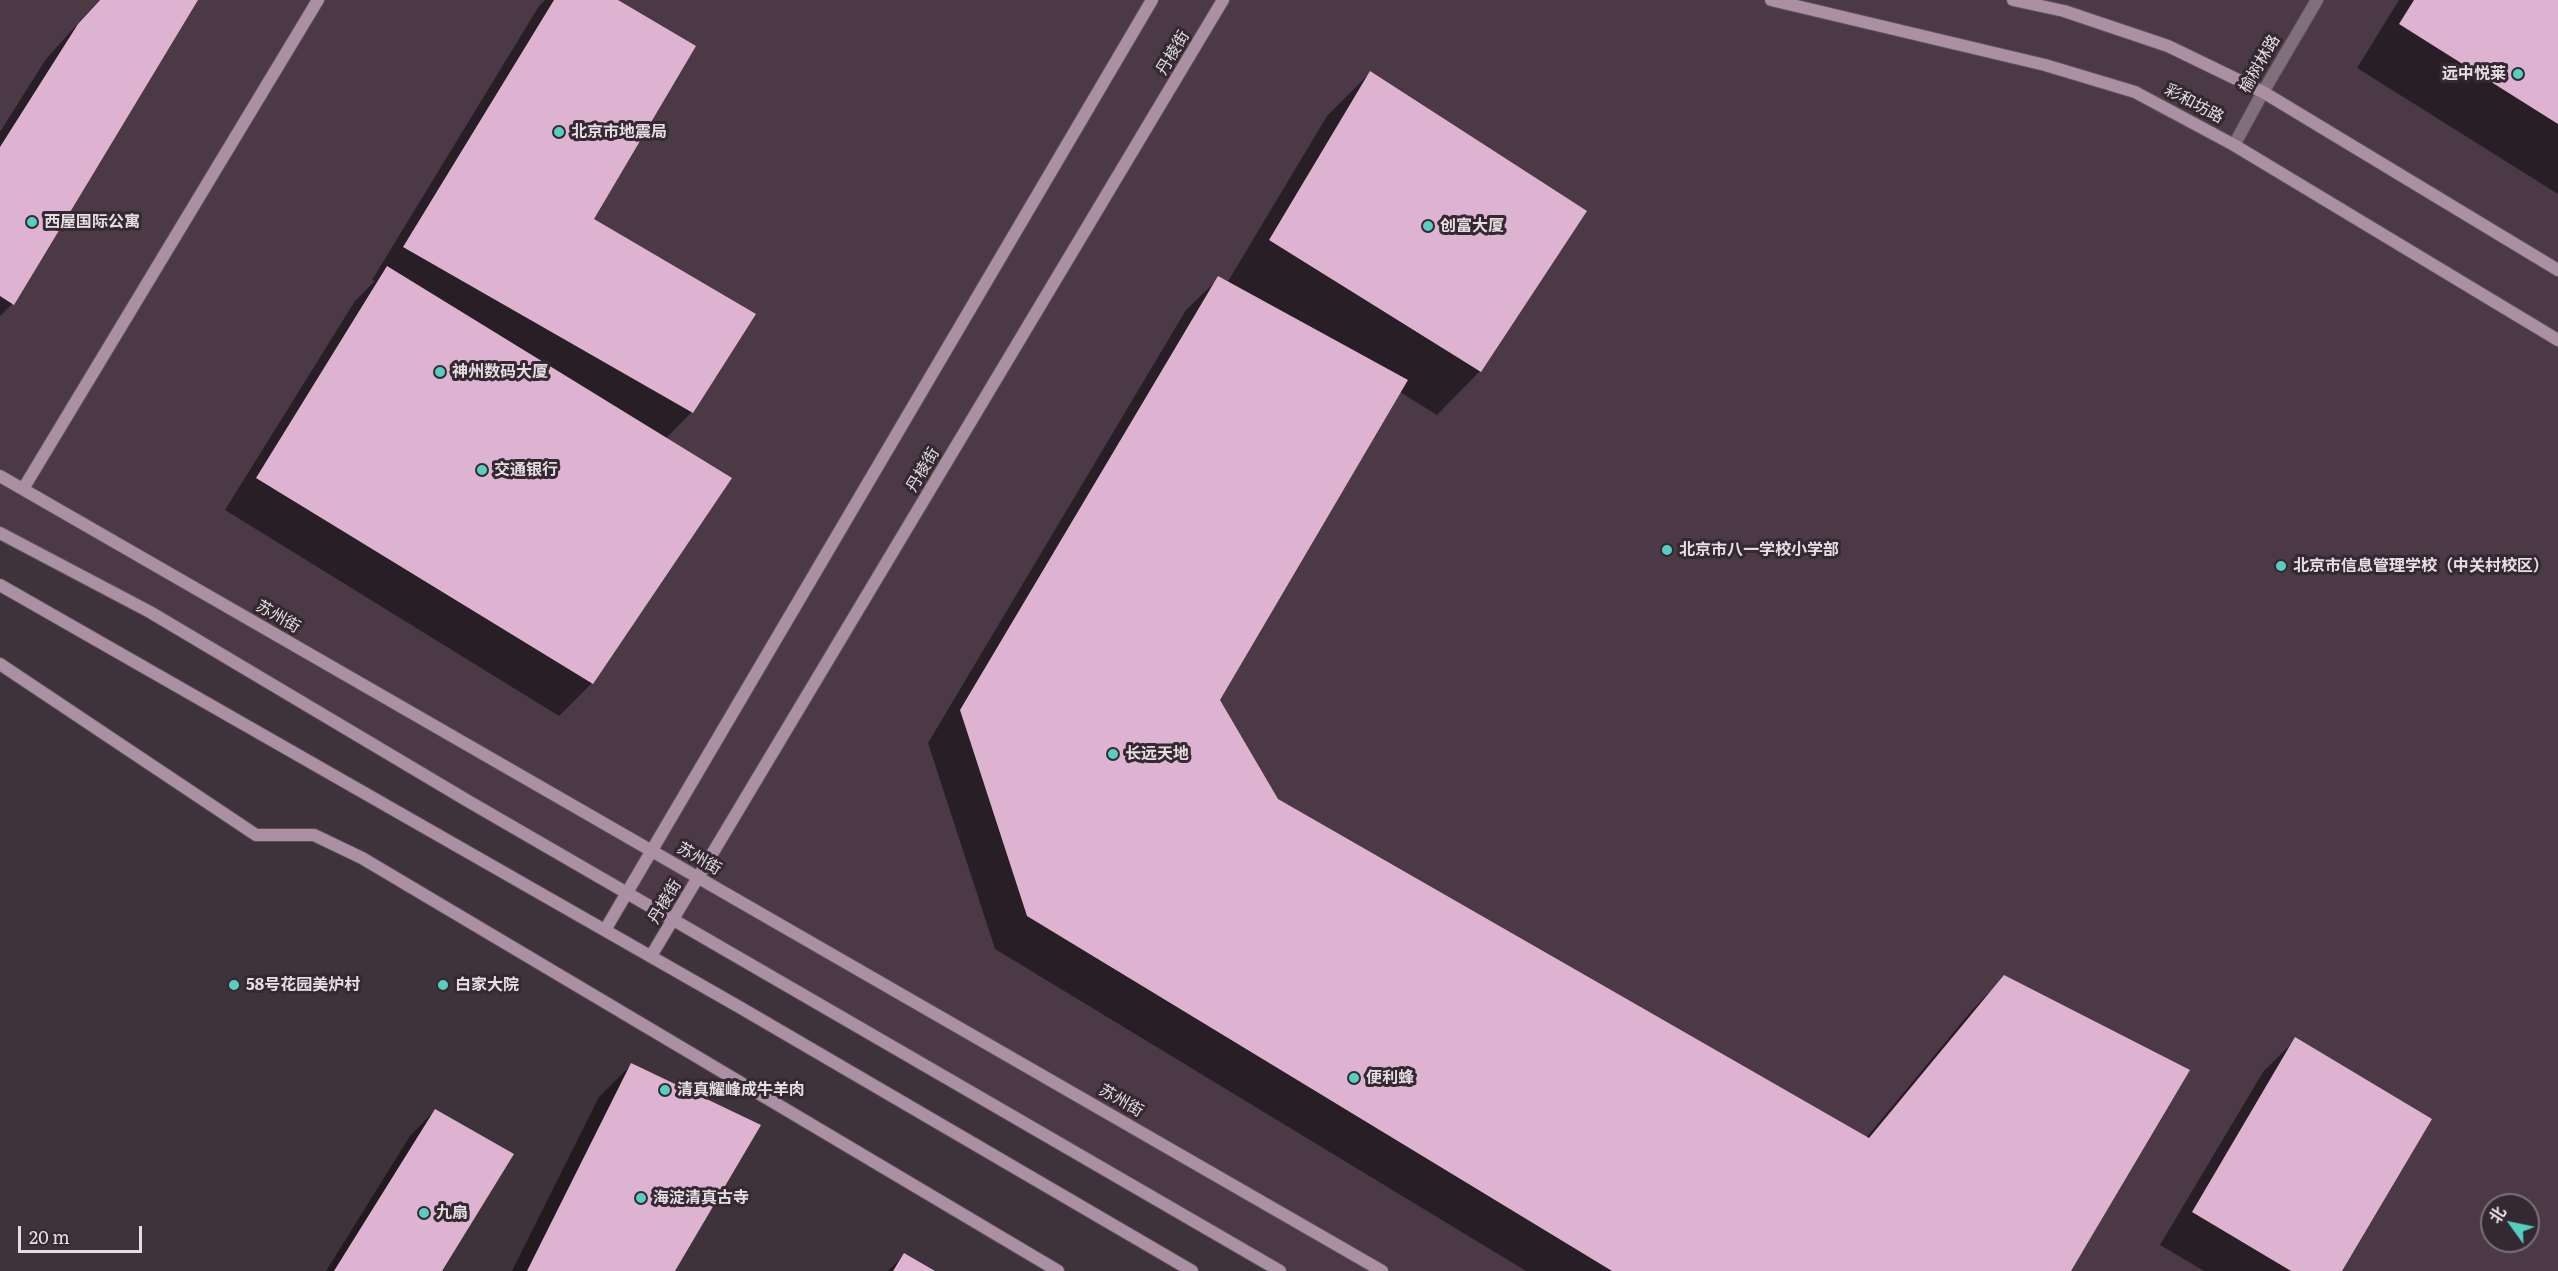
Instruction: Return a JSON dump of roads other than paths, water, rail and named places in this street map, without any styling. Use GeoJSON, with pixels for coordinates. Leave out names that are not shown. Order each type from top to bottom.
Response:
{"type":"FeatureCollection","features":[{"type":"Feature","properties":{"kind":"main road"},"geometry":{"type":"LineString","coordinates":[[23,489],[318,0]]}},
{"type":"Feature","properties":{"kind":"main road"},"geometry":{"type":"LineString","coordinates":[[605,930],[1152,0]]}},
{"type":"Feature","properties":{"kind":"main road","name":"丹棱街"},"geometry":{"type":"LineString","coordinates":[[651,957],[1223,0]]}},
{"type":"Feature","properties":{"kind":"main road","name":"彩和坊路"},"geometry":{"type":"LineString","coordinates":[[1771,0],[2045,65],[2136,92],[2235,145],[2558,340]]}},
{"type":"Feature","properties":{"kind":"main road"},"geometry":{"type":"LineString","coordinates":[[2013,0],[2064,11],[2168,46],[2263,92],[2558,270]]}},
{"type":"Feature","properties":{"kind":"main road","name":"苏州街"},"geometry":{"type":"LineString","coordinates":[[0,476],[1382,1271]]}},
{"type":"Feature","properties":{"kind":"main road"},"geometry":{"type":"LineString","coordinates":[[0,533],[150,612],[468,801],[1280,1271]]}},
{"type":"Feature","properties":{"kind":"main road"},"geometry":{"type":"LineString","coordinates":[[0,585],[605,930],[1192,1271]]}},
{"type":"Feature","properties":{"kind":"main road"},"geometry":{"type":"LineString","coordinates":[[0,664],[256,835],[314,835],[362,858],[1058,1271]]}},
{"type":"Feature","properties":{"kind":"street","name":"榆树林路"},"geometry":{"type":"LineString","coordinates":[[2235,145],[2317,0]]}},
{"type":"Feature","properties":{"kind":"place","name":"远中悦莱"},"geometry":{"type":"Point","coordinates":[2518,74]}},
{"type":"Feature","properties":{"kind":"place","name":"北京市地震局"},"geometry":{"type":"Point","coordinates":[559,132]}},
{"type":"Feature","properties":{"kind":"place","name":"西屋国际公寓"},"geometry":{"type":"Point","coordinates":[32,222]}},
{"type":"Feature","properties":{"kind":"place","name":"创富大厦"},"geometry":{"type":"Point","coordinates":[1428,226]}},
{"type":"Feature","properties":{"kind":"place","name":"神州数码大厦"},"geometry":{"type":"Point","coordinates":[440,372]}},
{"type":"Feature","properties":{"kind":"place","name":"交通银行"},"geometry":{"type":"Point","coordinates":[482,470]}},
{"type":"Feature","properties":{"kind":"place","name":"北京市八一学校小学部"},"geometry":{"type":"Point","coordinates":[1667,550]}},
{"type":"Feature","properties":{"kind":"place","name":"北京市信息管理学校（中关村校区）"},"geometry":{"type":"Point","coordinates":[2281,566]}},
{"type":"Feature","properties":{"kind":"place","name":"长远天地"},"geometry":{"type":"Point","coordinates":[1113,754]}},
{"type":"Feature","properties":{"kind":"place","name":"58号花园美炉村"},"geometry":{"type":"Point","coordinates":[234,985]}},
{"type":"Feature","properties":{"kind":"place","name":"白家大院"},"geometry":{"type":"Point","coordinates":[443,985]}},
{"type":"Feature","properties":{"kind":"place","name":"便利蜂"},"geometry":{"type":"Point","coordinates":[1354,1078]}},
{"type":"Feature","properties":{"kind":"place","name":"清真耀峰成牛羊肉"},"geometry":{"type":"Point","coordinates":[665,1090]}},
{"type":"Feature","properties":{"kind":"place","name":"海淀清真古寺"},"geometry":{"type":"Point","coordinates":[641,1198]}},
{"type":"Feature","properties":{"kind":"place","name":"九扇"},"geometry":{"type":"Point","coordinates":[424,1213]}}]}
